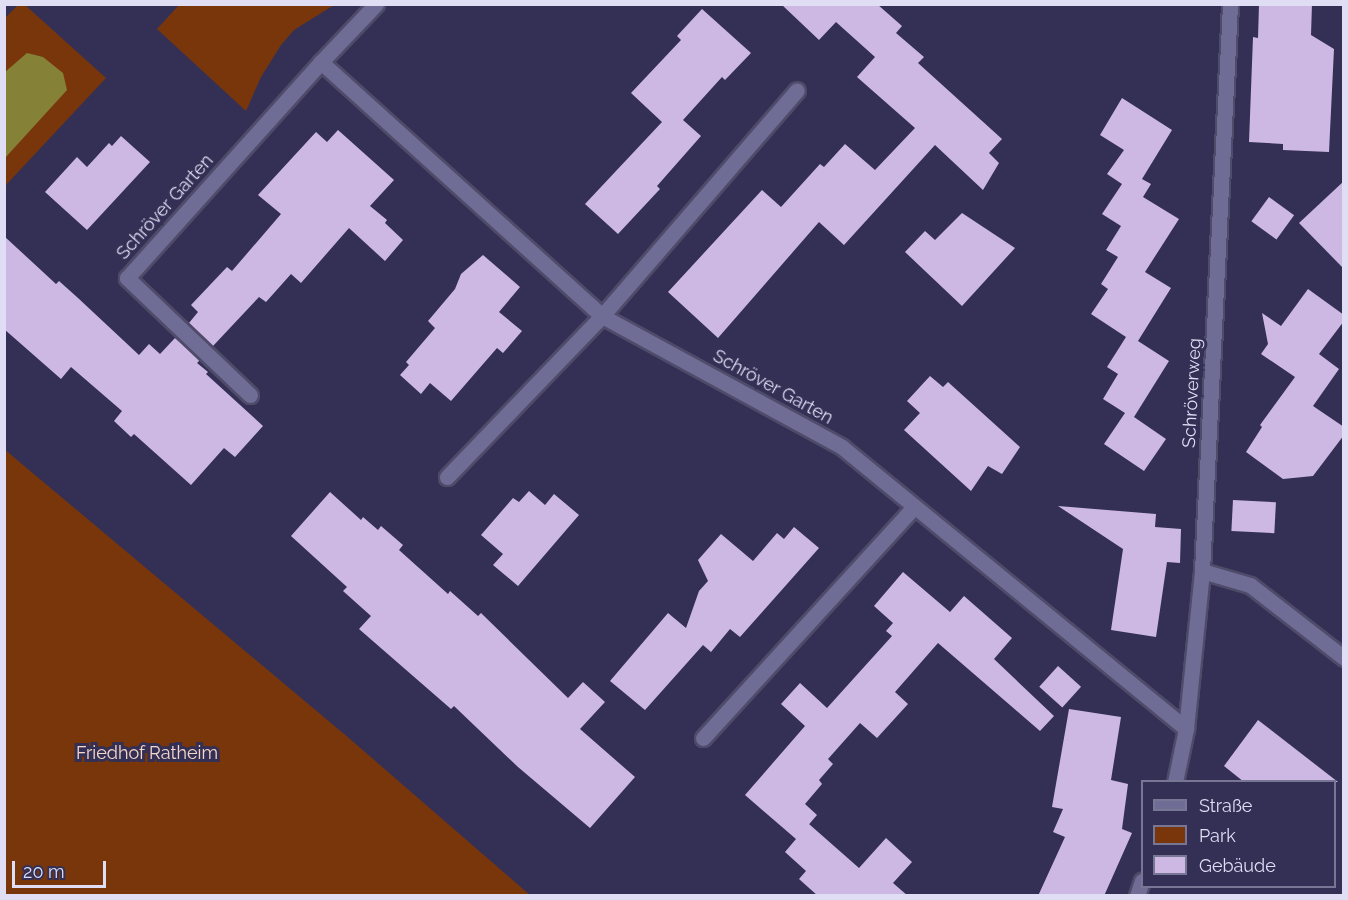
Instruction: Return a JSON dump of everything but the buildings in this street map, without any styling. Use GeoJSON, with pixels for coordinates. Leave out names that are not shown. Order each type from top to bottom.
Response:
{"type":"FeatureCollection","features":[{"type":"Feature","properties":{"kind":"street","name":"Schröver Garten"},"geometry":{"type":"LineString","coordinates":[[250,395],[127,278],[376,4]]}},
{"type":"Feature","properties":{"kind":"street","name":"Schröverweg"},"geometry":{"type":"LineString","coordinates":[[1175,780],[1186,729],[1202,571],[1230,4]]}},
{"type":"Feature","properties":{"kind":"street","name":"Schröver Garten"},"geometry":{"type":"LineString","coordinates":[[321,62],[602,316],[842,447],[1186,729]]}},
{"type":"Feature","properties":{"kind":"street"},"geometry":{"type":"LineString","coordinates":[[447,477],[602,316],[797,90]]}},
{"type":"Feature","properties":{"kind":"street"},"geometry":{"type":"LineString","coordinates":[[703,738],[914,507]]}},
{"type":"Feature","properties":{"kind":"street"},"geometry":{"type":"LineString","coordinates":[[1202,571],[1250,585],[1344,658]]}},
{"type":"Feature","properties":{"kind":"green space"},"geometry":{"type":"Polygon","coordinates":[[[18,5],[25,5],[106,78],[5,186],[4,19],[18,5]]]}},
{"type":"Feature","properties":{"kind":"green space"},"geometry":{"type":"Polygon","coordinates":[[[179,5],[334,5],[294,30],[281,45],[261,77],[246,111],[157,29],[179,5]]]}},
{"type":"Feature","properties":{"kind":"green space","name":"Friedhof Ratheim"},"geometry":{"type":"Polygon","coordinates":[[[4,449],[350,739],[530,895],[5,895],[4,449]]]}},
{"type":"Feature","properties":{"kind":"shaded area"},"geometry":{"type":"Polygon","coordinates":[[[27,53],[43,57],[63,73],[67,90],[5,158],[5,72],[27,53]]]}}]}
